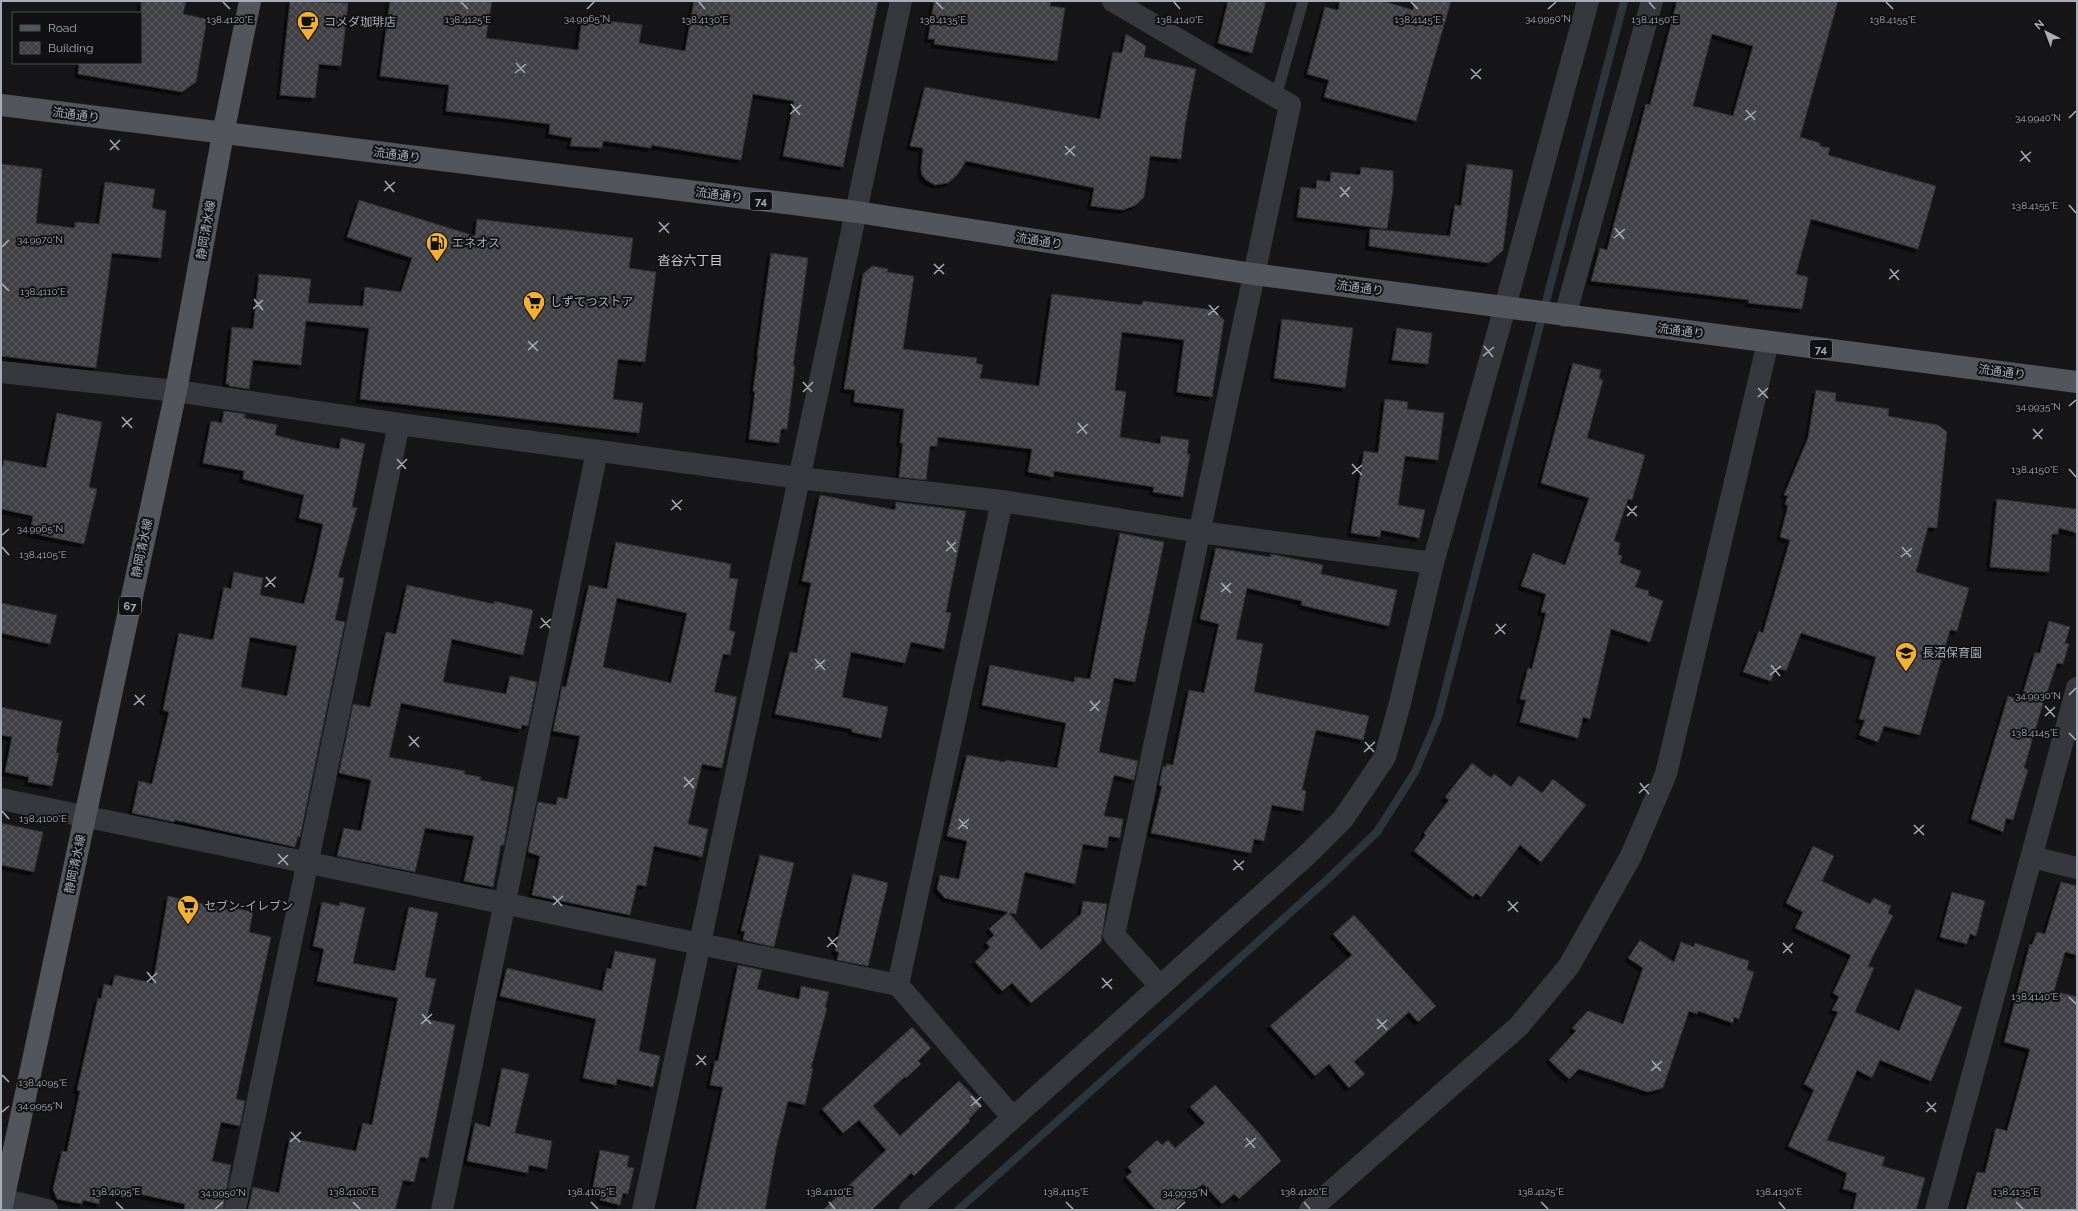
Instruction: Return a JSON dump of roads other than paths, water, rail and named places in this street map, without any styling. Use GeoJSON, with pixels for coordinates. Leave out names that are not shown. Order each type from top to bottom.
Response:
{"type":"FeatureCollection","features":[{"type":"Feature","properties":{"kind":"main road","name":"静岡清水線"},"geometry":{"type":"LineString","coordinates":[[2,1203],[176,391],[223,134],[250,1]]}},
{"type":"Feature","properties":{"kind":"main road","name":"流通通り"},"geometry":{"type":"LineString","coordinates":[[1,105],[223,134],[857,212],[1254,274],[2077,382]]}},
{"type":"Feature","properties":{"kind":"street"},"geometry":{"type":"LineString","coordinates":[[643,1210],[901,1]]}},
{"type":"Feature","properties":{"kind":"street"},"geometry":{"type":"LineString","coordinates":[[1113,1],[1290,105],[1114,935],[1160,986]]}},
{"type":"Feature","properties":{"kind":"street"},"geometry":{"type":"LineString","coordinates":[[910,1210],[1309,853],[1343,819],[1385,757],[1433,564],[1512,308],[1588,1]]}},
{"type":"Feature","properties":{"kind":"street"},"geometry":{"type":"LineString","coordinates":[[1565,316],[1652,1]]}},
{"type":"Feature","properties":{"kind":"street"},"geometry":{"type":"LineString","coordinates":[[1310,1210],[1519,1026],[1569,966],[1631,856],[1666,774],[1768,342]]}},
{"type":"Feature","properties":{"kind":"street"},"geometry":{"type":"LineString","coordinates":[[1,372],[176,391],[399,424],[799,478],[1002,501],[1200,532],[1433,564]]}},
{"type":"Feature","properties":{"kind":"street"},"geometry":{"type":"LineString","coordinates":[[235,1210],[399,424]]}},
{"type":"Feature","properties":{"kind":"street"},"geometry":{"type":"LineString","coordinates":[[442,1210],[597,450]]}},
{"type":"Feature","properties":{"kind":"street"},"geometry":{"type":"LineString","coordinates":[[898,985],[1002,501]]}},
{"type":"Feature","properties":{"kind":"street"},"geometry":{"type":"LineString","coordinates":[[1936,1210],[2077,688]]}},
{"type":"Feature","properties":{"kind":"street"},"geometry":{"type":"LineString","coordinates":[[1,799],[85,818],[898,985],[1013,1118]]}},
{"type":"Feature","properties":{"kind":"street"},"geometry":{"type":"LineString","coordinates":[[2032,857],[2077,868]]}},
{"type":"Feature","properties":{"kind":"street"},"geometry":{"type":"LineString","coordinates":[[2,1203],[48,1210]]}},
{"type":"Feature","properties":{"kind":"lane"},"geometry":{"type":"LineString","coordinates":[[1276,96],[1303,1]]}},
{"type":"Feature","properties":{"kind":"waterway"},"geometry":{"type":"LineString","coordinates":[[958,1210],[1329,878],[1377,832],[1415,772],[1438,718],[1624,1]]}},
{"type":"Feature","properties":{"kind":"place","name":"コメダ珈琲店"},"geometry":{"type":"Point","coordinates":[308,42]}},
{"type":"Feature","properties":{"kind":"place","name":"エネオス"},"geometry":{"type":"Point","coordinates":[437,262]}},
{"type":"Feature","properties":{"kind":"place","name":"しずてつストア"},"geometry":{"type":"Point","coordinates":[534,322]}},
{"type":"Feature","properties":{"kind":"place","name":"長沼保育園"},"geometry":{"type":"Point","coordinates":[1906,672]}},
{"type":"Feature","properties":{"kind":"place","name":"セブン-イレブン"},"geometry":{"type":"Point","coordinates":[188,926]}},
{"type":"Feature","properties":{"kind":"district","name":"沓谷六丁目"},"geometry":{"type":"Point","coordinates":[690,260]}}]}
